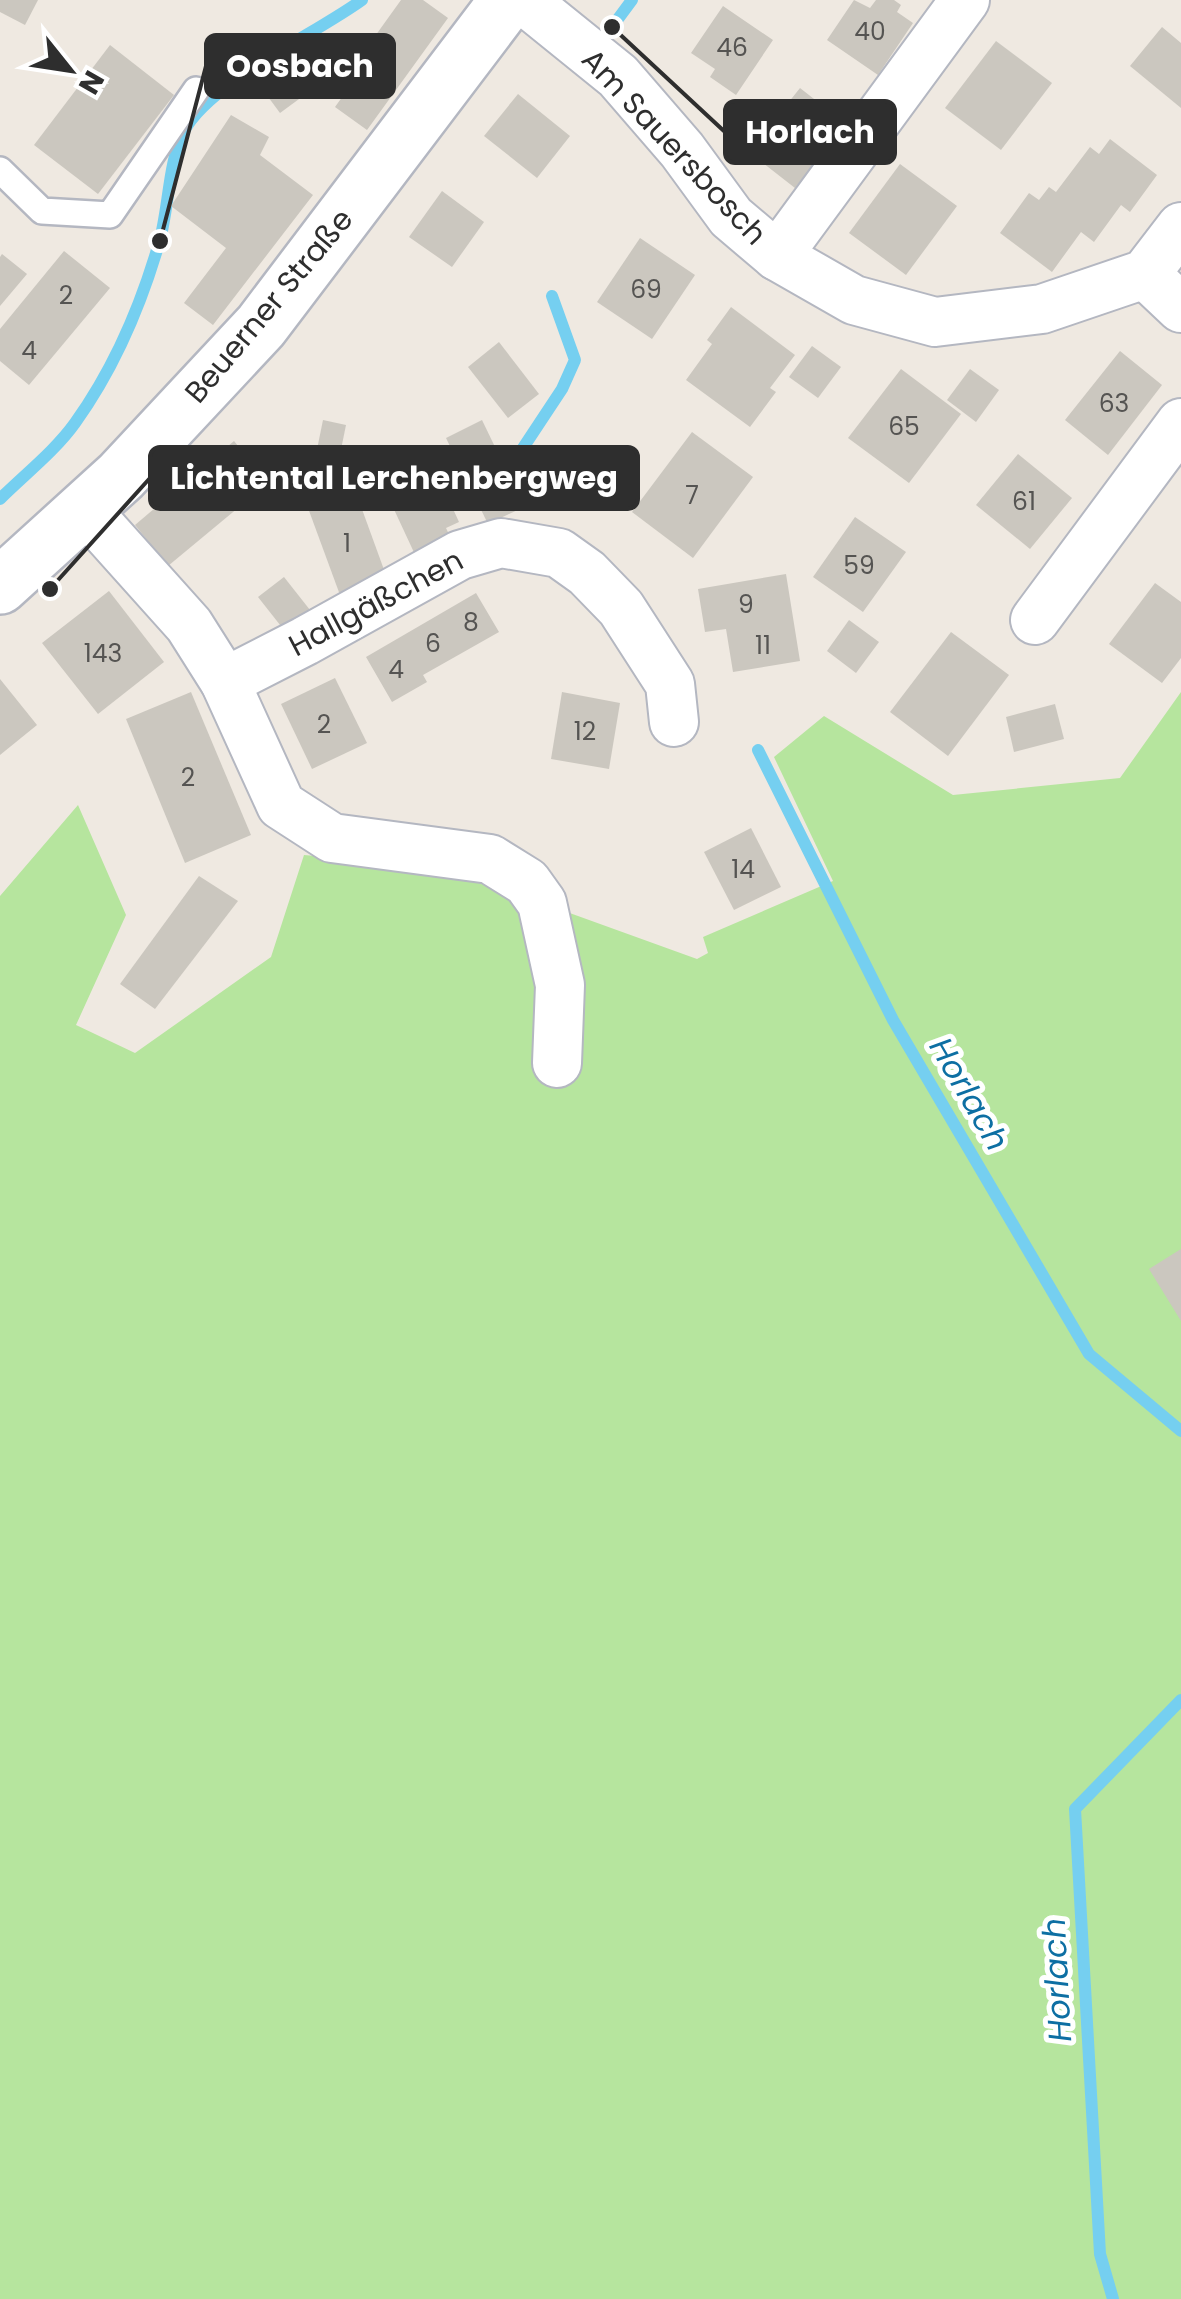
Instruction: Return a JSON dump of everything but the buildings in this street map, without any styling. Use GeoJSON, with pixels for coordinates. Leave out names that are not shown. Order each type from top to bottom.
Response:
{"type":"FeatureCollection","features":[{"type":"Feature","properties":{"kind":"main road","name":"Beuerner Straße"},"geometry":{"type":"LineString","coordinates":[[0,586],[121,476],[261,326],[508,0]]}},
{"type":"Feature","properties":{"kind":"street","name":"Am Sauersbosch"},"geometry":{"type":"LineString","coordinates":[[524,0],[618,76],[732,216],[777,256],[854,300],[935,322],[1042,309],[1145,274]]}},
{"type":"Feature","properties":{"kind":"street","name":"Am Sauersbosch"},"geometry":{"type":"LineString","coordinates":[[777,256],[965,0]]}},
{"type":"Feature","properties":{"kind":"street"},"geometry":{"type":"LineString","coordinates":[[1181,227],[1145,274],[1181,308]]}},
{"type":"Feature","properties":{"kind":"street"},"geometry":{"type":"LineString","coordinates":[[1035,620],[1181,423]]}},
{"type":"Feature","properties":{"kind":"street"},"geometry":{"type":"LineString","coordinates":[[86,509],[189,625],[225,682],[281,805],[332,838],[490,859],[528,882],[542,903],[560,986],[557,1062]]}},
{"type":"Feature","properties":{"kind":"street","name":"Hallgäßchen"},"geometry":{"type":"LineString","coordinates":[[225,682],[460,555],[500,543],[559,553],[587,573],[621,608],[670,684],[674,722]]}},
{"type":"Feature","properties":{"kind":"lane"},"geometry":{"type":"LineString","coordinates":[[0,170],[42,210],[110,215],[196,90]]}},
{"type":"Feature","properties":{"kind":"green space"},"geometry":{"type":"Polygon","coordinates":[[[1181,692],[1181,2299],[0,2299],[0,896],[78,805],[126,915],[76,1025],[135,1053],[271,957],[304,855],[491,871],[542,903],[697,959],[708,953],[703,937],[833,881],[774,757],[824,716],[953,795],[1120,778],[1181,692]]]}},
{"type":"Feature","properties":{"kind":"waterway"},"geometry":{"type":"LineString","coordinates":[[0,499],[67,433],[114,359],[144,290],[159,243],[179,143],[197,113],[239,77],[362,0]]}},
{"type":"Feature","properties":{"kind":"waterway","name":"Horlach"},"geometry":{"type":"LineString","coordinates":[[612,27],[632,0]]}},
{"type":"Feature","properties":{"kind":"waterway","name":"Horlach"},"geometry":{"type":"LineString","coordinates":[[517,457],[562,389],[575,360],[552,296]]}},
{"type":"Feature","properties":{"kind":"waterway","name":"Horlach"},"geometry":{"type":"LineString","coordinates":[[758,750],[893,1020],[1089,1354],[1181,1431]]}},
{"type":"Feature","properties":{"kind":"waterway","name":"Horlach"},"geometry":{"type":"LineString","coordinates":[[1113,2299],[1100,2254],[1075,1809],[1181,1700]]}},
{"type":"Feature","properties":{"kind":"place","name":"Horlach"},"geometry":{"type":"Point","coordinates":[612,27]}},
{"type":"Feature","properties":{"kind":"place","name":"Oosbach"},"geometry":{"type":"Point","coordinates":[160,241]}},
{"type":"Feature","properties":{"kind":"place","name":"Lichtental Lerchenbergweg"},"geometry":{"type":"Point","coordinates":[50,589]}}]}
